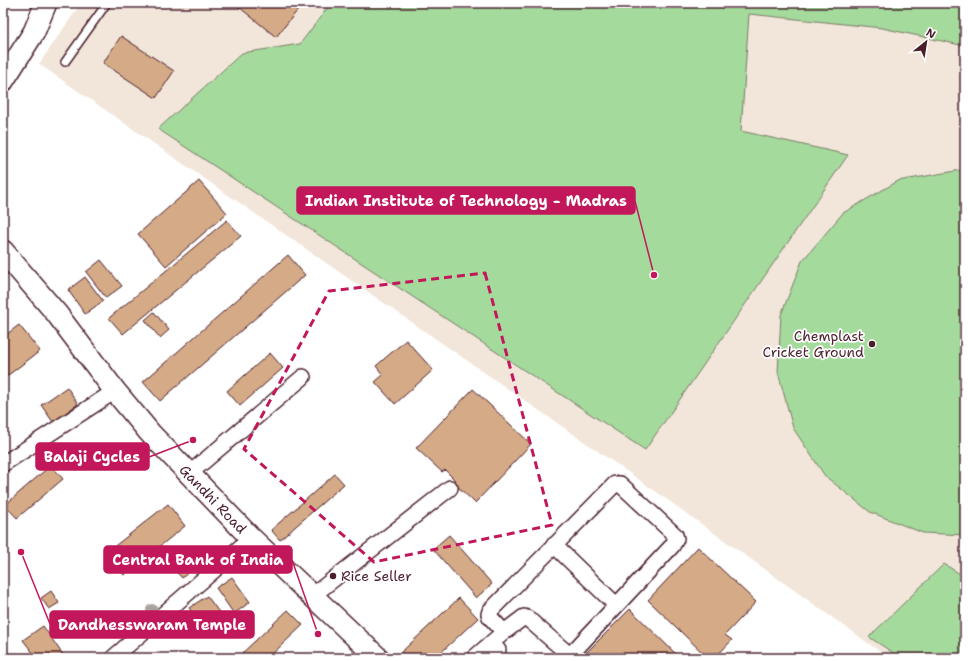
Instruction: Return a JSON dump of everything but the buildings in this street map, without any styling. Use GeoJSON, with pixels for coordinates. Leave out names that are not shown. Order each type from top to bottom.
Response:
{"type":"FeatureCollection","features":[{"type":"Feature","properties":{"kind":"street"},"geometry":{"type":"LineString","coordinates":[[3,81],[34,32],[46,3]]}},
{"type":"Feature","properties":{"kind":"street","name":"Gandhi Road"},"geometry":{"type":"LineString","coordinates":[[3,250],[57,314],[115,391],[150,433],[251,538],[378,658]]}},
{"type":"Feature","properties":{"kind":"street"},"geometry":{"type":"LineString","coordinates":[[189,474],[303,377]]}},
{"type":"Feature","properties":{"kind":"street"},"geometry":{"type":"LineString","coordinates":[[3,464],[115,391]]}},
{"type":"Feature","properties":{"kind":"street"},"geometry":{"type":"LineString","coordinates":[[474,658],[522,617],[526,617],[566,652],[572,653],[672,546],[676,539],[673,532],[620,484],[614,486],[492,608],[488,614],[504,632]]}},
{"type":"Feature","properties":{"kind":"street"},"geometry":{"type":"LineString","coordinates":[[312,596],[450,488]]}},
{"type":"Feature","properties":{"kind":"street"},"geometry":{"type":"LineString","coordinates":[[113,658],[118,652],[251,538]]}},
{"type":"Feature","properties":{"kind":"street"},"geometry":{"type":"LineString","coordinates":[[554,545],[616,605]]}},
{"type":"Feature","properties":{"kind":"lane"},"geometry":{"type":"LineString","coordinates":[[65,62],[107,3]]}},
{"type":"Feature","properties":{"kind":"highlighted area"},"geometry":{"type":"Polygon","coordinates":[[[485,273],[552,525],[374,562],[244,449],[329,291],[485,273]]]}},
{"type":"Feature","properties":{"kind":"shaded area"},"geometry":{"type":"Polygon","coordinates":[[[81,3],[965,3],[965,658],[889,658],[648,486],[39,64],[81,3]]]}},
{"type":"Feature","properties":{"kind":"green space"},"geometry":{"type":"Polygon","coordinates":[[[331,3],[965,3],[965,46],[882,28],[749,14],[741,131],[848,155],[645,450],[158,129],[242,53],[300,44],[331,3]]]}},
{"type":"Feature","properties":{"kind":"green space","name":"Chemplast Cricket Ground"},"geometry":{"type":"Polygon","coordinates":[[[961,170],[965,171],[965,535],[923,533],[870,512],[825,476],[793,428],[778,372],[781,315],[802,261],[843,213],[898,181],[961,170]]]}},
{"type":"Feature","properties":{"kind":"green space"},"geometry":{"type":"Polygon","coordinates":[[[944,564],[965,577],[965,658],[901,658],[869,637],[944,564]]]}},
{"type":"Feature","properties":{"kind":"place","name":"Indian Institute of Technology - Madras"},"geometry":{"type":"Point","coordinates":[654,275]}},
{"type":"Feature","properties":{"kind":"place","name":"Chemplast Cricket Ground"},"geometry":{"type":"Point","coordinates":[872,344]}},
{"type":"Feature","properties":{"kind":"place","name":"Balaji Cycles"},"geometry":{"type":"Point","coordinates":[193,440]}},
{"type":"Feature","properties":{"kind":"place","name":"Dandhesswaram Temple"},"geometry":{"type":"Point","coordinates":[21,552]}},
{"type":"Feature","properties":{"kind":"place","name":"Rice Seller"},"geometry":{"type":"Point","coordinates":[333,576]}},
{"type":"Feature","properties":{"kind":"place","name":"Central Bank of India"},"geometry":{"type":"Point","coordinates":[318,634]}}]}
